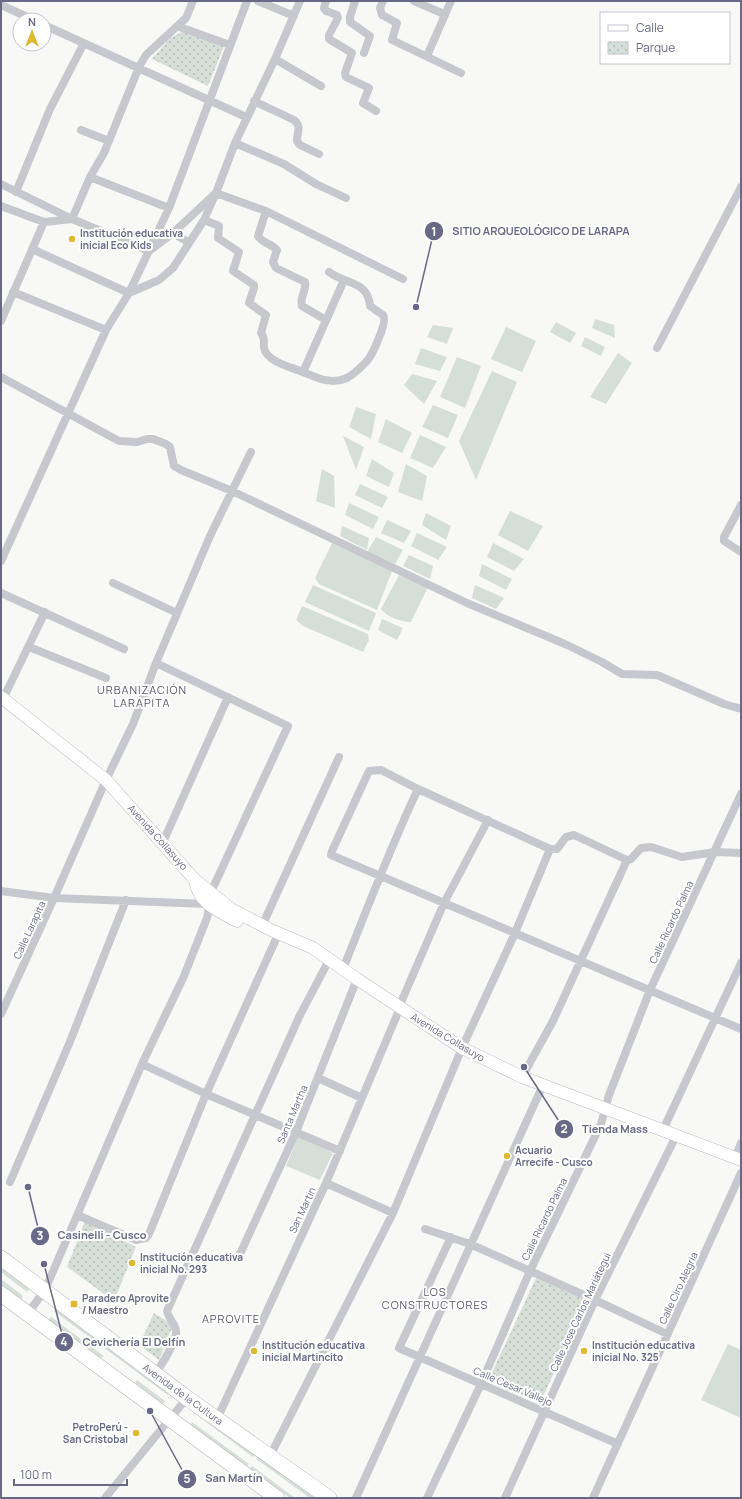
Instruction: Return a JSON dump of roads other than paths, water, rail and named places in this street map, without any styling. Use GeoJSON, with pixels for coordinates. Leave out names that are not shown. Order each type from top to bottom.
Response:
{"type":"FeatureCollection","features":[{"type":"Feature","properties":{"kind":"highway","name":"Avenida de la Cultura"},"geometry":{"type":"LineString","coordinates":[[1,1258],[187,1398],[329,1498]]}},
{"type":"Feature","properties":{"kind":"highway"},"geometry":{"type":"LineString","coordinates":[[1,1294],[277,1498]]}},
{"type":"Feature","properties":{"kind":"street"},"geometry":{"type":"LineString","coordinates":[[72,218],[90,177],[109,141],[139,67],[146,55],[186,18],[193,1]]}},
{"type":"Feature","properties":{"kind":"street"},"geometry":{"type":"LineString","coordinates":[[1,562],[106,330],[128,293],[169,208],[247,1]]}},
{"type":"Feature","properties":{"kind":"street"},"geometry":{"type":"LineString","coordinates":[[258,1],[294,16]]}},
{"type":"Feature","properties":{"kind":"street"},"geometry":{"type":"LineString","coordinates":[[32,249],[128,293],[159,280],[174,268],[188,242],[204,220],[235,142],[275,59],[300,1]]}},
{"type":"Feature","properties":{"kind":"street"},"geometry":{"type":"LineString","coordinates":[[326,1],[324,8],[326,11],[337,15],[338,18],[329,35],[329,40],[352,53],[346,76],[369,88],[363,103],[376,111]]}},
{"type":"Feature","properties":{"kind":"street"},"geometry":{"type":"LineString","coordinates":[[356,1],[350,16],[350,22],[370,36],[364,53]]}},
{"type":"Feature","properties":{"kind":"street"},"geometry":{"type":"LineString","coordinates":[[383,1],[380,8],[382,15],[397,23],[392,40],[461,73]]}},
{"type":"Feature","properties":{"kind":"street"},"geometry":{"type":"LineString","coordinates":[[414,1],[444,14]]}},
{"type":"Feature","properties":{"kind":"street"},"geometry":{"type":"LineString","coordinates":[[427,56],[450,1]]}},
{"type":"Feature","properties":{"kind":"street"},"geometry":{"type":"LineString","coordinates":[[1,5],[16,12]]}},
{"type":"Feature","properties":{"kind":"street"},"geometry":{"type":"LineString","coordinates":[[177,26],[230,46]]}},
{"type":"Feature","properties":{"kind":"street"},"geometry":{"type":"LineString","coordinates":[[52,29],[246,117]]}},
{"type":"Feature","properties":{"kind":"street"},"geometry":{"type":"LineString","coordinates":[[16,192],[50,110],[84,43]]}},
{"type":"Feature","properties":{"kind":"street"},"geometry":{"type":"LineString","coordinates":[[275,59],[321,86]]}},
{"type":"Feature","properties":{"kind":"street"},"geometry":{"type":"LineString","coordinates":[[254,101],[294,120],[299,124],[300,127],[297,141],[300,145],[319,154]]}},
{"type":"Feature","properties":{"kind":"street"},"geometry":{"type":"LineString","coordinates":[[81,130],[109,141]]}},
{"type":"Feature","properties":{"kind":"street"},"geometry":{"type":"LineString","coordinates":[[235,142],[284,164],[316,184],[346,198]]}},
{"type":"Feature","properties":{"kind":"street"},"geometry":{"type":"LineString","coordinates":[[90,177],[169,208]]}},
{"type":"Feature","properties":{"kind":"street"},"geometry":{"type":"LineString","coordinates":[[1,184],[72,218],[149,251]]}},
{"type":"Feature","properties":{"kind":"street"},"geometry":{"type":"LineString","coordinates":[[657,348],[741,187]]}},
{"type":"Feature","properties":{"kind":"street"},"geometry":{"type":"LineString","coordinates":[[149,251],[173,233],[216,193]]}},
{"type":"Feature","properties":{"kind":"street"},"geometry":{"type":"LineString","coordinates":[[216,193],[266,211],[403,279]]}},
{"type":"Feature","properties":{"kind":"street"},"geometry":{"type":"LineString","coordinates":[[1,206],[44,222],[72,218]]}},
{"type":"Feature","properties":{"kind":"street"},"geometry":{"type":"LineString","coordinates":[[266,211],[258,236],[260,240],[278,250],[274,265],[305,282],[306,286],[301,299],[302,306],[326,320]]}},
{"type":"Feature","properties":{"kind":"street"},"geometry":{"type":"LineString","coordinates":[[204,220],[219,226],[218,238],[239,252],[233,271],[254,285],[249,303],[266,315],[261,333],[265,340],[264,348],[271,358],[324,381],[334,381],[347,378],[369,358],[386,318],[370,306],[370,300],[364,289],[329,272]]}},
{"type":"Feature","properties":{"kind":"street"},"geometry":{"type":"LineString","coordinates":[[1,321],[44,222]]}},
{"type":"Feature","properties":{"kind":"street"},"geometry":{"type":"LineString","coordinates":[[173,233],[188,242]]}},
{"type":"Feature","properties":{"kind":"street"},"geometry":{"type":"LineString","coordinates":[[303,372],[344,280]]}},
{"type":"Feature","properties":{"kind":"street"},"geometry":{"type":"LineString","coordinates":[[13,292],[106,330]]}},
{"type":"Feature","properties":{"kind":"street"},"geometry":{"type":"LineString","coordinates":[[1,377],[119,441],[137,442],[147,439],[154,439],[166,444],[170,447],[174,466],[181,470],[232,491],[467,602],[565,644],[622,674],[657,675],[724,704],[741,708]]}},
{"type":"Feature","properties":{"kind":"street","name":"Calle Larapita"},"geometry":{"type":"LineString","coordinates":[[1,1014],[106,780],[133,724],[156,663],[210,536],[250,452]]}},
{"type":"Feature","properties":{"kind":"street"},"geometry":{"type":"LineString","coordinates":[[741,505],[724,537],[724,540],[730,546],[741,552]]}},
{"type":"Feature","properties":{"kind":"street"},"geometry":{"type":"LineString","coordinates":[[1,540],[9,543]]}},
{"type":"Feature","properties":{"kind":"street"},"geometry":{"type":"LineString","coordinates":[[113,583],[177,613]]}},
{"type":"Feature","properties":{"kind":"street"},"geometry":{"type":"LineString","coordinates":[[1,592],[124,649]]}},
{"type":"Feature","properties":{"kind":"street"},"geometry":{"type":"LineString","coordinates":[[2,700],[45,612]]}},
{"type":"Feature","properties":{"kind":"street"},"geometry":{"type":"LineString","coordinates":[[29,647],[106,678]]}},
{"type":"Feature","properties":{"kind":"street"},"geometry":{"type":"LineString","coordinates":[[1,891],[54,898],[207,904],[216,896],[288,726],[156,663]]}},
{"type":"Feature","properties":{"kind":"street"},"geometry":{"type":"LineString","coordinates":[[163,842],[228,697]]}},
{"type":"Feature","properties":{"kind":"street","name":"Avenida Collasuyo"},"geometry":{"type":"LineString","coordinates":[[2,700],[106,780],[163,842],[195,880],[231,909],[269,933]]}},
{"type":"Feature","properties":{"kind":"street"},"geometry":{"type":"LineString","coordinates":[[77,1215],[136,1240],[146,1238],[149,1234],[339,757]]}},
{"type":"Feature","properties":{"kind":"street"},"geometry":{"type":"LineString","coordinates":[[627,860],[574,835],[566,837],[557,849],[550,849],[418,789],[382,770],[369,771],[332,851],[333,857],[741,1029]]}},
{"type":"Feature","properties":{"kind":"street"},"geometry":{"type":"LineString","coordinates":[[343,969],[392,844],[418,789]]}},
{"type":"Feature","properties":{"kind":"street","name":"Calle Ricardo Palma"},"geometry":{"type":"LineString","coordinates":[[427,1498],[481,1384],[530,1271],[601,1124],[650,990],[716,852],[741,794]]}},
{"type":"Feature","properties":{"kind":"street","name":"San Martin"},"geometry":{"type":"LineString","coordinates":[[217,1419],[326,1183],[444,904],[488,820]]}},
{"type":"Feature","properties":{"kind":"street"},"geometry":{"type":"LineString","coordinates":[[522,1076],[553,1021],[627,860],[631,859],[641,848],[646,847],[651,847],[682,857],[716,852],[741,853]]}},
{"type":"Feature","properties":{"kind":"street"},"geometry":{"type":"LineString","coordinates":[[270,1456],[393,1213],[462,1048],[515,933],[550,849]]}},
{"type":"Feature","properties":{"kind":"street","name":"Avenida Collasuyo"},"geometry":{"type":"LineString","coordinates":[[195,880],[199,894],[207,904],[311,953],[325,957],[357,980],[462,1048],[522,1076],[605,1110],[663,1130],[738,1159]]}},
{"type":"Feature","properties":{"kind":"street"},"geometry":{"type":"LineString","coordinates":[[10,1182],[69,1044],[126,900]]}},
{"type":"Feature","properties":{"kind":"street"},"geometry":{"type":"LineString","coordinates":[[28,1313],[45,1290],[142,1064],[187,969],[209,912],[207,904]]}},
{"type":"Feature","properties":{"kind":"street"},"geometry":{"type":"LineString","coordinates":[[156,1374],[175,1337],[176,1329],[168,1317],[167,1311],[256,1115],[325,957]]}},
{"type":"Feature","properties":{"kind":"street"},"geometry":{"type":"LineString","coordinates":[[663,1130],[741,963]]}},
{"type":"Feature","properties":{"kind":"street","name":"Santa Martha"},"geometry":{"type":"LineString","coordinates":[[240,1254],[296,1132],[357,980]]}},
{"type":"Feature","properties":{"kind":"street"},"geometry":{"type":"LineString","coordinates":[[142,1064],[206,1094],[340,1151]]}},
{"type":"Feature","properties":{"kind":"street"},"geometry":{"type":"LineString","coordinates":[[318,1078],[362,1098]]}},
{"type":"Feature","properties":{"kind":"street"},"geometry":{"type":"LineString","coordinates":[[356,1498],[543,1085]]}},
{"type":"Feature","properties":{"kind":"street","name":"Calle Jose Carlos Mariátegui"},"geometry":{"type":"LineString","coordinates":[[505,1498],[595,1300],[676,1136]]}},
{"type":"Feature","properties":{"kind":"street"},"geometry":{"type":"LineString","coordinates":[[738,1159],[741,1143]]}},
{"type":"Feature","properties":{"kind":"street","name":"Calle Ciro Alegria"},"geometry":{"type":"LineString","coordinates":[[592,1498],[741,1173]]}},
{"type":"Feature","properties":{"kind":"street"},"geometry":{"type":"LineString","coordinates":[[326,1183],[393,1213]]}},
{"type":"Feature","properties":{"kind":"street"},"geometry":{"type":"LineString","coordinates":[[425,1228],[470,1244],[667,1334]]}},
{"type":"Feature","properties":{"kind":"street","name":"Calle Cesar Vallejo"},"geometry":{"type":"LineString","coordinates":[[451,1237],[399,1348],[618,1444]]}},
{"type":"Feature","properties":{"kind":"street"},"geometry":{"type":"LineString","coordinates":[[105,1498],[187,1398]]}},
{"type":"Feature","properties":{"kind":"place","name":"Institución educativa inicial Eco Kids"},"geometry":{"type":"Point","coordinates":[72,239]}},
{"type":"Feature","properties":{"kind":"place","name":"SITIO ARQUEOLÓGICO DE LARAPA"},"geometry":{"type":"Point","coordinates":[416,307]}},
{"type":"Feature","properties":{"kind":"place","name":"Tienda Mass"},"geometry":{"type":"Point","coordinates":[524,1067]}},
{"type":"Feature","properties":{"kind":"place","name":"Acuario Arrecife - Cusco"},"geometry":{"type":"Point","coordinates":[507,1156]}},
{"type":"Feature","properties":{"kind":"place","name":"Casinelli - Cusco"},"geometry":{"type":"Point","coordinates":[28,1187]}},
{"type":"Feature","properties":{"kind":"place","name":"Institución educativa inicial No. 293"},"geometry":{"type":"Point","coordinates":[132,1263]}},
{"type":"Feature","properties":{"kind":"place","name":"Cevichería El Delfín"},"geometry":{"type":"Point","coordinates":[44,1264]}},
{"type":"Feature","properties":{"kind":"place","name":"Paradero Aprovite / Maestro"},"geometry":{"type":"Point","coordinates":[74,1304]}},
{"type":"Feature","properties":{"kind":"place","name":"Institución educativa inicial Martincito"},"geometry":{"type":"Point","coordinates":[254,1351]}},
{"type":"Feature","properties":{"kind":"place","name":"Institución educativa inicial No. 325"},"geometry":{"type":"Point","coordinates":[584,1351]}},
{"type":"Feature","properties":{"kind":"place","name":"San Martín"},"geometry":{"type":"Point","coordinates":[150,1411]}},
{"type":"Feature","properties":{"kind":"place","name":"PetroPerú - San Cristobal"},"geometry":{"type":"Point","coordinates":[136,1433]}},
{"type":"Feature","properties":{"kind":"district","name":"URBANIZACIÓN LARAPITA"},"geometry":{"type":"Point","coordinates":[142,696]}},
{"type":"Feature","properties":{"kind":"district","name":"LOS CONSTRUCTORES"},"geometry":{"type":"Point","coordinates":[435,1298]}},
{"type":"Feature","properties":{"kind":"district","name":"APROVITE"},"geometry":{"type":"Point","coordinates":[231,1319]}}]}
